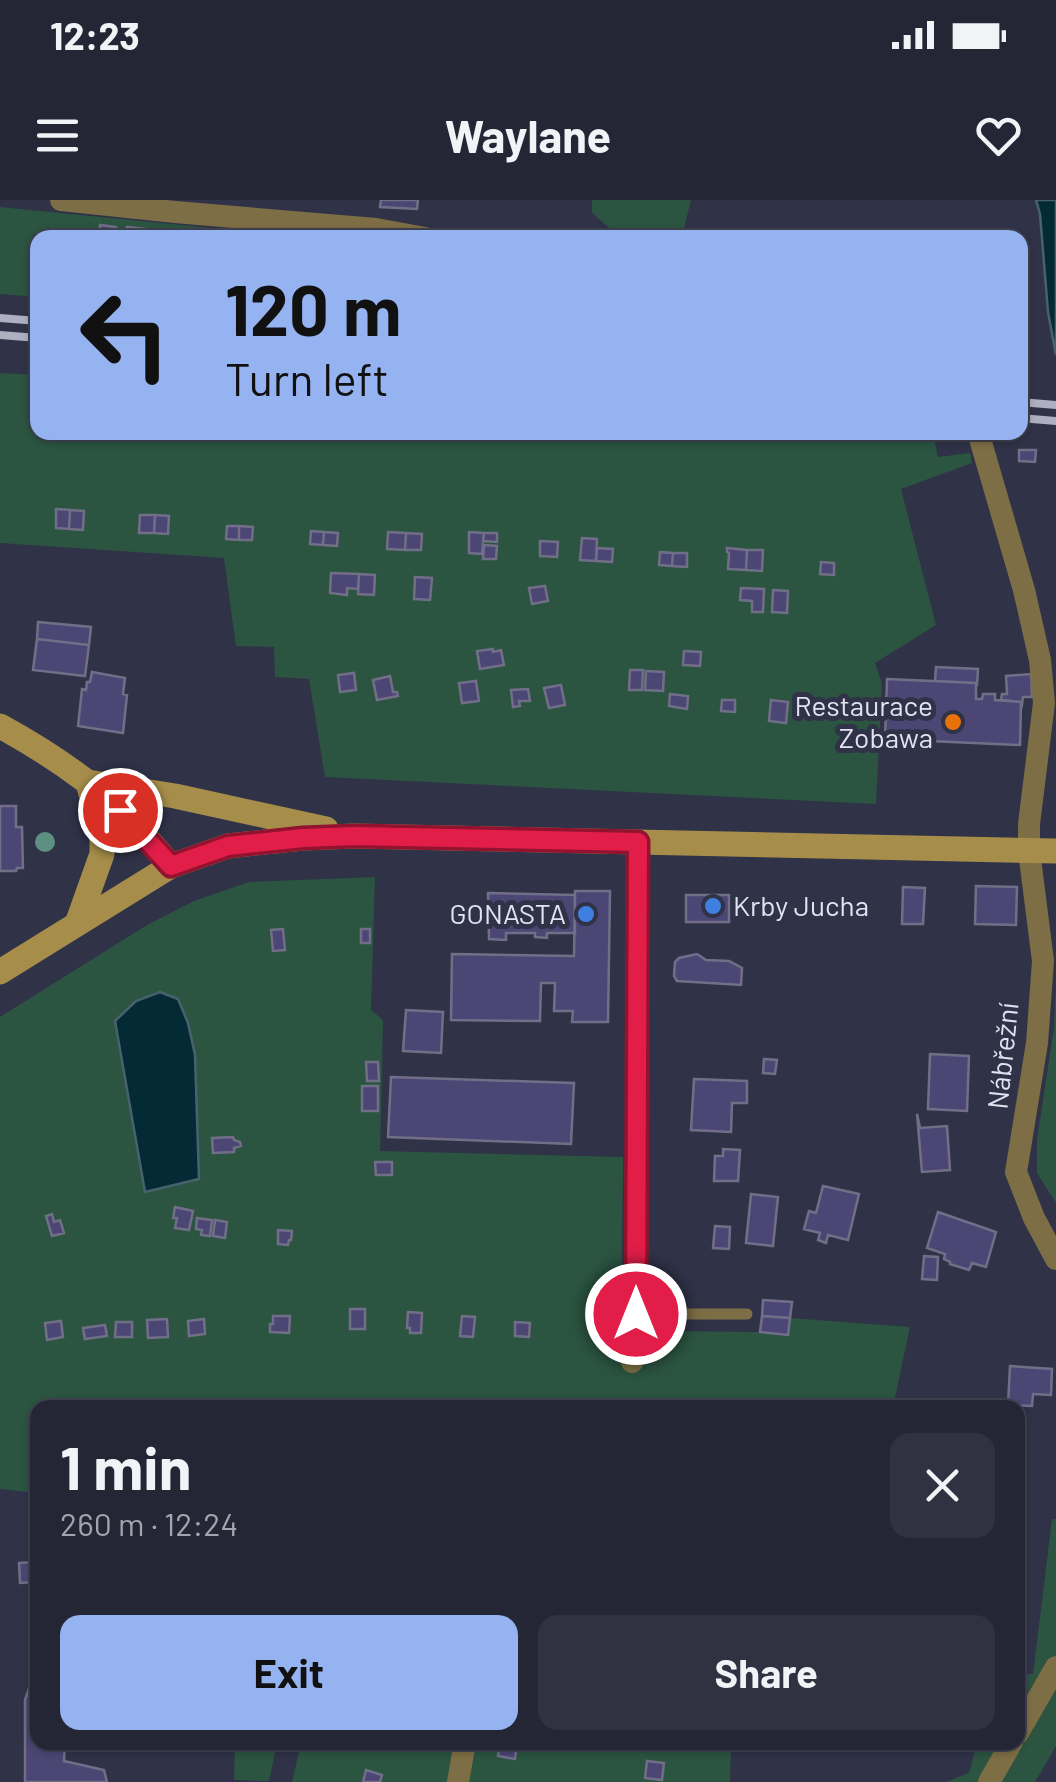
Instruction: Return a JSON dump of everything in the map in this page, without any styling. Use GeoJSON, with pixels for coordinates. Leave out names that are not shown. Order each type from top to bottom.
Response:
{"type":"FeatureCollection","features":[{"type":"Feature","properties":{"kind":"main road"},"geometry":{"type":"LineString","coordinates":[[0,726],[88,782],[120,810],[171,866]]}},
{"type":"Feature","properties":{"kind":"main road"},"geometry":{"type":"LineString","coordinates":[[88,782],[175,796],[355,836]]}},
{"type":"Feature","properties":{"kind":"main road"},"geometry":{"type":"LineString","coordinates":[[77,924],[102,854],[88,782]]}},
{"type":"Feature","properties":{"kind":"main road"},"geometry":{"type":"LineString","coordinates":[[0,972],[171,866],[228,846],[355,836],[1056,851]]}},
{"type":"Feature","properties":{"kind":"street"},"geometry":{"type":"LineString","coordinates":[[61,200],[381,230]]}},
{"type":"Feature","properties":{"kind":"street","name":"Nábřežní"},"geometry":{"type":"LineString","coordinates":[[980,440],[1024,590],[1040,660],[1044,703],[1028,851],[1042,961],[1037,1043],[1016,1172],[1056,1259]]}},
{"type":"Feature","properties":{"kind":"street"},"geometry":{"type":"LineString","coordinates":[[632,1362],[636,1314],[638,842]]}},
{"type":"Feature","properties":{"kind":"street"},"geometry":{"type":"LineString","coordinates":[[1025,1721],[1056,1667]]}},
{"type":"Feature","properties":{"kind":"street"},"geometry":{"type":"LineString","coordinates":[[458,1782],[464,1750]]}},
{"type":"Feature","properties":{"kind":"street"},"geometry":{"type":"LineString","coordinates":[[989,1782],[1007,1750]]}},
{"type":"Feature","properties":{"kind":"lane"},"geometry":{"type":"LineString","coordinates":[[636,1314],[748,1314]]}},
{"type":"Feature","properties":{"kind":"green space"},"geometry":{"type":"Polygon","coordinates":[[[592,200],[691,200],[684,230],[612,230],[592,213],[592,200]]]}},
{"type":"Feature","properties":{"kind":"green space"},"geometry":{"type":"Polygon","coordinates":[[[0,207],[232,230],[30,230],[30,296],[0,294],[0,207]]]}},
{"type":"Feature","properties":{"kind":"green space"},"geometry":{"type":"Polygon","coordinates":[[[0,373],[30,375],[30,440],[934,440],[938,457],[970,453],[972,463],[901,489],[936,625],[875,663],[882,683],[876,804],[325,777],[309,679],[275,677],[274,647],[236,646],[224,558],[0,543],[0,373]]]}},
{"type":"Feature","properties":{"kind":"green space"},"geometry":{"type":"Polygon","coordinates":[[[375,877],[371,1010],[383,1020],[380,1151],[623,1157],[621,1363],[640,1367],[647,1342],[658,1331],[787,1335],[790,1318],[910,1327],[894,1400],[30,1400],[30,1492],[0,1489],[0,1017],[147,925],[194,901],[249,882],[375,877]]]}},
{"type":"Feature","properties":{"kind":"green space"},"geometry":{"type":"Polygon","coordinates":[[[1056,983],[1056,1203],[1037,1173],[1037,1139],[1054,1028],[1056,983]]]}},
{"type":"Feature","properties":{"kind":"green space"},"geometry":{"type":"Polygon","coordinates":[[[1052,1519],[1056,1519],[1056,1746],[1035,1782],[946,1782],[969,1773],[975,1750],[1025,1750],[1025,1674],[1033,1674],[1052,1519]]]}},
{"type":"Feature","properties":{"kind":"green space"},"geometry":{"type":"Polygon","coordinates":[[[235,1750],[276,1750],[269,1781],[234,1780],[235,1750]]]}},
{"type":"Feature","properties":{"kind":"green space"},"geometry":{"type":"Polygon","coordinates":[[[299,1750],[456,1750],[451,1782],[292,1782],[299,1750]]]}},
{"type":"Feature","properties":{"kind":"green space"},"geometry":{"type":"Polygon","coordinates":[[[471,1750],[731,1750],[730,1782],[467,1782],[471,1750]]]}},
{"type":"Feature","properties":{"kind":"water"},"geometry":{"type":"Polygon","coordinates":[[[1036,200],[1056,200],[1056,355],[1048,312],[1036,200]]]}},
{"type":"Feature","properties":{"kind":"water"},"geometry":{"type":"Polygon","coordinates":[[[160,992],[178,999],[195,1055],[199,1179],[145,1192],[115,1021],[136,1001],[160,992]]]}},
{"type":"Feature","properties":{"kind":"building"},"geometry":{"type":"Polygon","coordinates":[[[381,200],[418,200],[417,209],[380,207],[381,200]]]}},
{"type":"Feature","properties":{"kind":"building"},"geometry":{"type":"Polygon","coordinates":[[[100,225],[116,227],[116,230],[100,230],[100,225]]]}},
{"type":"Feature","properties":{"kind":"building"},"geometry":{"type":"Polygon","coordinates":[[[1019,450],[1036,450],[1035,462],[1019,461],[1019,450]]]}},
{"type":"Feature","properties":{"kind":"building"},"geometry":{"type":"Polygon","coordinates":[[[56,509],[70,510],[69,529],[56,528],[56,509]]]}},
{"type":"Feature","properties":{"kind":"building"},"geometry":{"type":"Polygon","coordinates":[[[70,510],[84,511],[83,530],[69,529],[70,510]]]}},
{"type":"Feature","properties":{"kind":"building"},"geometry":{"type":"Polygon","coordinates":[[[140,515],[155,515],[154,533],[139,533],[140,515]]]}},
{"type":"Feature","properties":{"kind":"building"},"geometry":{"type":"Polygon","coordinates":[[[155,515],[169,516],[168,534],[154,533],[155,515]]]}},
{"type":"Feature","properties":{"kind":"building"},"geometry":{"type":"Polygon","coordinates":[[[227,526],[239,526],[239,540],[226,539],[227,526]]]}},
{"type":"Feature","properties":{"kind":"building"},"geometry":{"type":"Polygon","coordinates":[[[239,526],[253,527],[252,540],[239,540],[239,526]]]}},
{"type":"Feature","properties":{"kind":"building"},"geometry":{"type":"Polygon","coordinates":[[[311,531],[324,532],[323,545],[310,544],[311,531]]]}},
{"type":"Feature","properties":{"kind":"building"},"geometry":{"type":"Polygon","coordinates":[[[324,532],[338,533],[337,546],[323,545],[324,532]]]}},
{"type":"Feature","properties":{"kind":"building"},"geometry":{"type":"Polygon","coordinates":[[[388,532],[406,533],[405,550],[387,549],[388,532]]]}},
{"type":"Feature","properties":{"kind":"building"},"geometry":{"type":"Polygon","coordinates":[[[469,532],[484,533],[482,554],[469,553],[469,532]]]}},
{"type":"Feature","properties":{"kind":"building"},"geometry":{"type":"Polygon","coordinates":[[[406,533],[422,534],[421,550],[405,550],[406,533]]]}},
{"type":"Feature","properties":{"kind":"building"},"geometry":{"type":"Polygon","coordinates":[[[484,533],[497,533],[497,542],[483,541],[484,533]]]}},
{"type":"Feature","properties":{"kind":"building"},"geometry":{"type":"Polygon","coordinates":[[[582,538],[597,539],[596,561],[580,560],[582,538]]]}},
{"type":"Feature","properties":{"kind":"building"},"geometry":{"type":"Polygon","coordinates":[[[540,541],[558,542],[557,557],[540,556],[540,541]]]}},
{"type":"Feature","properties":{"kind":"building"},"geometry":{"type":"Polygon","coordinates":[[[484,545],[497,546],[496,559],[483,559],[484,545]]]}},
{"type":"Feature","properties":{"kind":"building"},"geometry":{"type":"Polygon","coordinates":[[[597,548],[613,549],[612,562],[596,561],[597,548]]]}},
{"type":"Feature","properties":{"kind":"building"},"geometry":{"type":"Polygon","coordinates":[[[727,548],[747,550],[746,570],[728,569],[727,548]]]}},
{"type":"Feature","properties":{"kind":"building"},"geometry":{"type":"Polygon","coordinates":[[[747,550],[763,550],[762,571],[746,570],[747,550]]]}},
{"type":"Feature","properties":{"kind":"building"},"geometry":{"type":"Polygon","coordinates":[[[660,552],[673,553],[672,566],[659,565],[660,552]]]}},
{"type":"Feature","properties":{"kind":"building"},"geometry":{"type":"Polygon","coordinates":[[[673,553],[687,553],[687,567],[672,566],[673,553]]]}},
{"type":"Feature","properties":{"kind":"building"},"geometry":{"type":"Polygon","coordinates":[[[821,562],[834,563],[834,575],[820,574],[821,562]]]}},
{"type":"Feature","properties":{"kind":"building"},"geometry":{"type":"Polygon","coordinates":[[[331,573],[359,574],[358,589],[347,588],[347,595],[330,593],[331,573]]]}},
{"type":"Feature","properties":{"kind":"building"},"geometry":{"type":"Polygon","coordinates":[[[359,574],[375,575],[374,595],[358,594],[359,574]]]}},
{"type":"Feature","properties":{"kind":"building"},"geometry":{"type":"Polygon","coordinates":[[[415,577],[432,578],[430,600],[414,599],[415,577]]]}},
{"type":"Feature","properties":{"kind":"building"},"geometry":{"type":"Polygon","coordinates":[[[545,586],[548,601],[532,604],[529,588],[545,586]]]}},
{"type":"Feature","properties":{"kind":"building"},"geometry":{"type":"Polygon","coordinates":[[[741,588],[764,589],[763,612],[752,612],[752,601],[740,600],[741,588]]]}},
{"type":"Feature","properties":{"kind":"building"},"geometry":{"type":"Polygon","coordinates":[[[773,590],[788,591],[787,613],[772,612],[773,590]]]}},
{"type":"Feature","properties":{"kind":"building"},"geometry":{"type":"Polygon","coordinates":[[[38,622],[91,627],[89,645],[37,639],[38,622]]]}},
{"type":"Feature","properties":{"kind":"building"},"geometry":{"type":"Polygon","coordinates":[[[37,639],[89,645],[85,676],[33,670],[37,639]]]}},
{"type":"Feature","properties":{"kind":"building"},"geometry":{"type":"Polygon","coordinates":[[[501,650],[504,665],[480,669],[477,651],[501,650]]]}},
{"type":"Feature","properties":{"kind":"building"},"geometry":{"type":"Polygon","coordinates":[[[684,651],[701,652],[700,666],[683,665],[684,651]]]}},
{"type":"Feature","properties":{"kind":"building"},"geometry":{"type":"Polygon","coordinates":[[[936,667],[978,669],[977,686],[935,681],[936,667]]]}},
{"type":"Feature","properties":{"kind":"building"},"geometry":{"type":"Polygon","coordinates":[[[630,670],[643,670],[642,690],[629,690],[630,670]]]}},
{"type":"Feature","properties":{"kind":"building"},"geometry":{"type":"Polygon","coordinates":[[[646,671],[664,672],[663,691],[645,690],[646,671]]]}},
{"type":"Feature","properties":{"kind":"building"},"geometry":{"type":"Polygon","coordinates":[[[92,672],[125,678],[123,733],[78,726],[82,689],[86,690],[92,672]]]}},
{"type":"Feature","properties":{"kind":"building"},"geometry":{"type":"Polygon","coordinates":[[[354,673],[356,690],[340,692],[338,675],[354,673]]]}},
{"type":"Feature","properties":{"kind":"building"},"geometry":{"type":"Polygon","coordinates":[[[1031,674],[1032,697],[1023,697],[1022,704],[1001,700],[1002,694],[1007,694],[1006,676],[1031,674]]]}},
{"type":"Feature","properties":{"kind":"building"},"geometry":{"type":"Polygon","coordinates":[[[390,676],[393,692],[398,696],[377,700],[373,680],[390,676]]]}},
{"type":"Feature","properties":{"kind":"building","name":"Restaurace Zobawa"},"geometry":{"type":"Polygon","coordinates":[[[887,679],[976,683],[976,699],[982,699],[983,694],[995,694],[995,700],[1021,702],[1020,745],[885,739],[887,679]]]}},
{"type":"Feature","properties":{"kind":"building"},"geometry":{"type":"Polygon","coordinates":[[[476,681],[479,701],[462,703],[459,683],[476,681]]]}},
{"type":"Feature","properties":{"kind":"building"},"geometry":{"type":"Polygon","coordinates":[[[561,685],[565,705],[549,708],[544,688],[561,685]]]}},
{"type":"Feature","properties":{"kind":"building"},"geometry":{"type":"Polygon","coordinates":[[[528,689],[530,701],[519,701],[520,706],[513,707],[511,690],[528,689]]]}},
{"type":"Feature","properties":{"kind":"building"},"geometry":{"type":"Polygon","coordinates":[[[670,694],[688,696],[687,709],[669,706],[670,694]]]}},
{"type":"Feature","properties":{"kind":"building"},"geometry":{"type":"Polygon","coordinates":[[[722,700],[735,700],[735,712],[721,711],[722,700]]]}},
{"type":"Feature","properties":{"kind":"building"},"geometry":{"type":"Polygon","coordinates":[[[771,700],[788,702],[786,723],[769,721],[771,700]]]}},
{"type":"Feature","properties":{"kind":"building"},"geometry":{"type":"Polygon","coordinates":[[[0,806],[16,806],[16,827],[22,827],[23,868],[16,871],[0,871],[0,806]]]}},
{"type":"Feature","properties":{"kind":"building"},"geometry":{"type":"Polygon","coordinates":[[[976,886],[1017,887],[1016,925],[975,924],[976,886]]]}},
{"type":"Feature","properties":{"kind":"building"},"geometry":{"type":"Polygon","coordinates":[[[903,887],[925,888],[923,924],[902,924],[903,887]]]}},
{"type":"Feature","properties":{"kind":"building"},"geometry":{"type":"Polygon","coordinates":[[[575,891],[610,891],[608,1022],[572,1022],[573,1011],[554,1011],[555,983],[541,983],[540,1021],[451,1020],[452,954],[574,956],[575,891]]]}},
{"type":"Feature","properties":{"kind":"building"},"geometry":{"type":"Polygon","coordinates":[[[488,893],[575,895],[575,933],[547,933],[547,938],[535,937],[535,933],[506,933],[506,940],[489,939],[488,893]]]}},
{"type":"Feature","properties":{"kind":"building"},"geometry":{"type":"Polygon","coordinates":[[[686,895],[729,895],[729,922],[686,922],[686,895]]]}},
{"type":"Feature","properties":{"kind":"building"},"geometry":{"type":"Polygon","coordinates":[[[283,929],[285,950],[273,951],[271,930],[283,929]]]}},
{"type":"Feature","properties":{"kind":"building"},"geometry":{"type":"Polygon","coordinates":[[[361,929],[370,929],[370,943],[361,943],[361,929]]]}},
{"type":"Feature","properties":{"kind":"building"},"geometry":{"type":"Polygon","coordinates":[[[697,954],[706,960],[729,961],[742,968],[741,985],[677,981],[675,962],[697,954]]]}},
{"type":"Feature","properties":{"kind":"building"},"geometry":{"type":"Polygon","coordinates":[[[406,1010],[443,1012],[441,1053],[403,1051],[406,1010]]]}},
{"type":"Feature","properties":{"kind":"building"},"geometry":{"type":"Polygon","coordinates":[[[930,1054],[969,1056],[967,1111],[928,1109],[930,1054]]]}},
{"type":"Feature","properties":{"kind":"building"},"geometry":{"type":"Polygon","coordinates":[[[764,1059],[777,1060],[775,1074],[763,1073],[764,1059]]]}},
{"type":"Feature","properties":{"kind":"building"},"geometry":{"type":"Polygon","coordinates":[[[366,1062],[378,1062],[379,1081],[367,1081],[366,1062]]]}},
{"type":"Feature","properties":{"kind":"building"},"geometry":{"type":"Polygon","coordinates":[[[391,1077],[574,1083],[571,1144],[388,1137],[391,1077]]]}},
{"type":"Feature","properties":{"kind":"building"},"geometry":{"type":"Polygon","coordinates":[[[694,1079],[747,1081],[747,1103],[732,1103],[731,1132],[691,1130],[694,1079]]]}},
{"type":"Feature","properties":{"kind":"building"},"geometry":{"type":"Polygon","coordinates":[[[362,1086],[378,1086],[378,1111],[362,1111],[362,1086]]]}},
{"type":"Feature","properties":{"kind":"building"},"geometry":{"type":"Polygon","coordinates":[[[917,1114],[920,1128],[947,1126],[950,1170],[922,1172],[917,1114]]]}},
{"type":"Feature","properties":{"kind":"building"},"geometry":{"type":"Polygon","coordinates":[[[233,1137],[241,1146],[234,1148],[234,1152],[213,1153],[212,1138],[233,1137]]]}},
{"type":"Feature","properties":{"kind":"building"},"geometry":{"type":"Polygon","coordinates":[[[723,1149],[740,1150],[738,1181],[714,1181],[715,1156],[723,1156],[723,1149]]]}},
{"type":"Feature","properties":{"kind":"building"},"geometry":{"type":"Polygon","coordinates":[[[375,1162],[392,1162],[392,1175],[376,1175],[375,1162]]]}},
{"type":"Feature","properties":{"kind":"building"},"geometry":{"type":"Polygon","coordinates":[[[823,1186],[859,1194],[848,1240],[828,1235],[826,1243],[818,1240],[820,1233],[804,1229],[809,1211],[816,1213],[823,1186]]]}},
{"type":"Feature","properties":{"kind":"building"},"geometry":{"type":"Polygon","coordinates":[[[751,1194],[778,1197],[773,1246],[746,1243],[751,1194]]]}},
{"type":"Feature","properties":{"kind":"building"},"geometry":{"type":"Polygon","coordinates":[[[175,1207],[193,1211],[189,1230],[175,1228],[175,1207]]]}},
{"type":"Feature","properties":{"kind":"building"},"geometry":{"type":"Polygon","coordinates":[[[938,1212],[996,1232],[986,1267],[972,1263],[969,1270],[950,1264],[944,1259],[945,1254],[927,1248],[938,1212]]]}},
{"type":"Feature","properties":{"kind":"building"},"geometry":{"type":"Polygon","coordinates":[[[52,1214],[54,1222],[60,1220],[64,1233],[52,1236],[46,1216],[52,1214]]]}},
{"type":"Feature","properties":{"kind":"building"},"geometry":{"type":"Polygon","coordinates":[[[197,1218],[212,1220],[210,1236],[201,1235],[202,1230],[196,1229],[197,1218]]]}},
{"type":"Feature","properties":{"kind":"building"},"geometry":{"type":"Polygon","coordinates":[[[215,1220],[227,1222],[225,1238],[213,1236],[215,1220]]]}},
{"type":"Feature","properties":{"kind":"building"},"geometry":{"type":"Polygon","coordinates":[[[715,1226],[730,1227],[729,1249],[713,1248],[715,1226]]]}},
{"type":"Feature","properties":{"kind":"building"},"geometry":{"type":"Polygon","coordinates":[[[278,1230],[292,1231],[288,1245],[278,1244],[278,1230]]]}},
{"type":"Feature","properties":{"kind":"building"},"geometry":{"type":"Polygon","coordinates":[[[924,1256],[938,1257],[937,1280],[922,1279],[924,1256]]]}},
{"type":"Feature","properties":{"kind":"building"},"geometry":{"type":"Polygon","coordinates":[[[763,1300],[792,1302],[790,1318],[762,1316],[763,1300]]]}},
{"type":"Feature","properties":{"kind":"building"},"geometry":{"type":"Polygon","coordinates":[[[350,1309],[365,1309],[365,1329],[350,1329],[350,1309]]]}},
{"type":"Feature","properties":{"kind":"building"},"geometry":{"type":"Polygon","coordinates":[[[408,1312],[422,1313],[421,1333],[410,1333],[408,1312]]]}},
{"type":"Feature","properties":{"kind":"building"},"geometry":{"type":"Polygon","coordinates":[[[273,1316],[290,1316],[289,1333],[270,1332],[273,1316]]]}},
{"type":"Feature","properties":{"kind":"building"},"geometry":{"type":"Polygon","coordinates":[[[462,1316],[475,1317],[473,1337],[460,1336],[462,1316]]]}},
{"type":"Feature","properties":{"kind":"building"},"geometry":{"type":"Polygon","coordinates":[[[762,1316],[790,1318],[788,1335],[760,1332],[762,1316]]]}},
{"type":"Feature","properties":{"kind":"building"},"geometry":{"type":"Polygon","coordinates":[[[167,1319],[168,1337],[148,1338],[147,1320],[167,1319]]]}},
{"type":"Feature","properties":{"kind":"building"},"geometry":{"type":"Polygon","coordinates":[[[204,1319],[205,1334],[189,1336],[188,1321],[204,1319]]]}},
{"type":"Feature","properties":{"kind":"building"},"geometry":{"type":"Polygon","coordinates":[[[61,1321],[63,1337],[47,1340],[45,1323],[61,1321]]]}},
{"type":"Feature","properties":{"kind":"building"},"geometry":{"type":"Polygon","coordinates":[[[116,1322],[132,1322],[132,1337],[115,1337],[116,1322]]]}},
{"type":"Feature","properties":{"kind":"building"},"geometry":{"type":"Polygon","coordinates":[[[515,1322],[530,1323],[529,1337],[515,1336],[515,1322]]]}},
{"type":"Feature","properties":{"kind":"building"},"geometry":{"type":"Polygon","coordinates":[[[596,1323],[619,1323],[619,1337],[596,1337],[596,1323]]]}},
{"type":"Feature","properties":{"kind":"building"},"geometry":{"type":"Polygon","coordinates":[[[105,1325],[107,1336],[85,1339],[83,1328],[105,1325]]]}},
{"type":"Feature","properties":{"kind":"building"},"geometry":{"type":"Polygon","coordinates":[[[1010,1366],[1052,1369],[1051,1395],[1033,1394],[1032,1406],[1025,1406],[1025,1400],[1008,1400],[1010,1366]]]}},
{"type":"Feature","properties":{"kind":"building"},"geometry":{"type":"Polygon","coordinates":[[[30,1562],[30,1582],[20,1583],[19,1563],[30,1562]]]}},
{"type":"Feature","properties":{"kind":"building"},"geometry":{"type":"Polygon","coordinates":[[[29,1688],[30,1750],[65,1750],[64,1761],[104,1770],[107,1782],[25,1782],[25,1700],[29,1688]]]}},
{"type":"Feature","properties":{"kind":"building"},"geometry":{"type":"Polygon","coordinates":[[[499,1750],[516,1750],[515,1759],[498,1756],[499,1750]]]}},
{"type":"Feature","properties":{"kind":"building"},"geometry":{"type":"Polygon","coordinates":[[[647,1761],[664,1763],[662,1780],[645,1778],[647,1761]]]}},
{"type":"Feature","properties":{"kind":"building"},"geometry":{"type":"Polygon","coordinates":[[[366,1770],[382,1775],[380,1782],[363,1782],[366,1770]]]}},
{"type":"Feature","properties":{"kind":"railway"},"geometry":{"type":"LineString","coordinates":[[0,318],[30,320]]}},
{"type":"Feature","properties":{"kind":"railway"},"geometry":{"type":"LineString","coordinates":[[0,335],[30,337]]}},
{"type":"Feature","properties":{"kind":"railway"},"geometry":{"type":"LineString","coordinates":[[1028,403],[1056,405]]}},
{"type":"Feature","properties":{"kind":"railway"},"geometry":{"type":"LineString","coordinates":[[1028,419],[1056,421]]}},
{"type":"Feature","properties":{"kind":"place","name":"Restaurace Zobawa"},"geometry":{"type":"Point","coordinates":[953,722]}},
{"type":"Feature","properties":{"kind":"place","name":"Krby Jucha"},"geometry":{"type":"Point","coordinates":[713,906]}},
{"type":"Feature","properties":{"kind":"place","name":"GONASTA"},"geometry":{"type":"Point","coordinates":[586,914]}},
{"type":"Feature","properties":{"kind":"route"},"geometry":{"type":"LineString","coordinates":[[120,810],[171,866],[228,846],[303,838],[638,842],[636,1314]]}}]}
